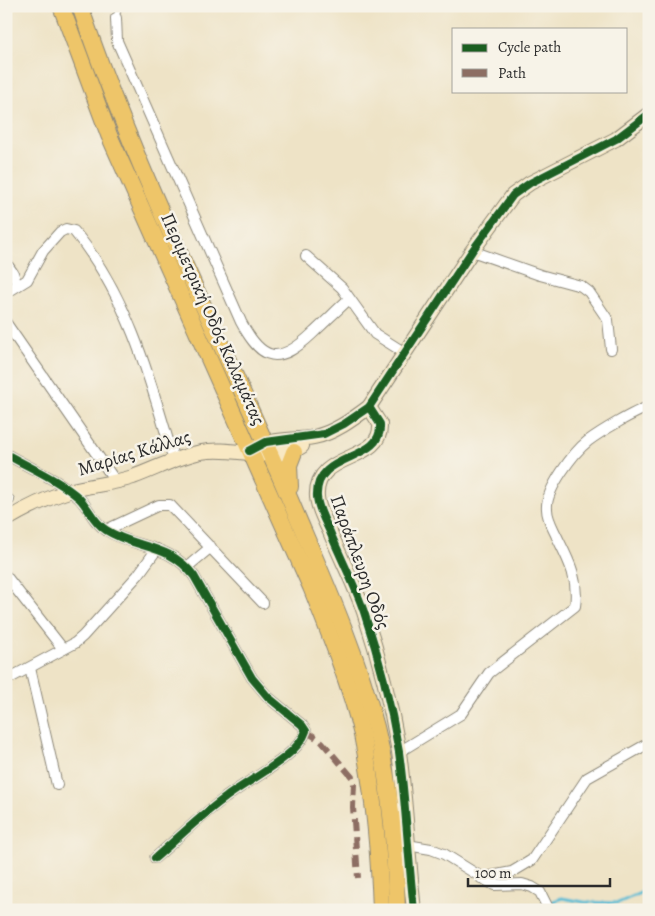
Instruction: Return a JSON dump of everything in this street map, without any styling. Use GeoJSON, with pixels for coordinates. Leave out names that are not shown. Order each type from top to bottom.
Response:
{"type":"FeatureCollection","features":[{"type":"Feature","properties":{"kind":"main road","name":"Περιμετρική Οδός Καλαμάτας"},"geometry":{"type":"LineString","coordinates":[[61,6],[110,135],[249,452],[311,587],[335,649],[354,707],[366,759],[376,820],[381,910]]}},
{"type":"Feature","properties":{"kind":"main road","name":"Περιμετρική Οδός Καλαμάτας"},"geometry":{"type":"LineString","coordinates":[[80,6],[123,120],[163,216],[269,449],[350,644],[376,730],[396,860],[397,910]]}},
{"type":"Feature","properties":{"kind":"main road"},"geometry":{"type":"LineString","coordinates":[[294,452],[289,465],[288,477],[298,518]]}},
{"type":"Feature","properties":{"kind":"street"},"geometry":{"type":"LineString","coordinates":[[116,18],[117,41],[240,322],[256,347],[272,356],[287,354],[302,344],[349,300]]}},
{"type":"Feature","properties":{"kind":"street"},"geometry":{"type":"LineString","coordinates":[[269,449],[315,437],[337,428],[369,407],[513,194],[521,188],[616,139],[649,114]]}},
{"type":"Feature","properties":{"kind":"street"},"geometry":{"type":"LineString","coordinates":[[6,293],[27,280],[43,251],[60,232],[66,229],[74,231],[118,300],[154,391],[174,461]]}},
{"type":"Feature","properties":{"kind":"street"},"geometry":{"type":"LineString","coordinates":[[472,252],[581,286],[588,292],[608,320],[611,350]]}},
{"type":"Feature","properties":{"kind":"street"},"geometry":{"type":"LineString","coordinates":[[306,256],[336,282],[375,334],[405,353]]}},
{"type":"Feature","properties":{"kind":"street"},"geometry":{"type":"LineString","coordinates":[[6,264],[13,272],[17,286]]}},
{"type":"Feature","properties":{"kind":"street"},"geometry":{"type":"LineString","coordinates":[[6,323],[116,482]]}},
{"type":"Feature","properties":{"kind":"street","name":"Παράπλευρη Οδός"},"geometry":{"type":"LineString","coordinates":[[369,407],[380,424],[378,439],[371,447],[337,462],[327,470],[319,484],[317,494],[321,512],[364,612],[387,696],[398,752],[414,910]]}},
{"type":"Feature","properties":{"kind":"street"},"geometry":{"type":"LineString","coordinates":[[398,752],[461,714],[489,673],[575,606],[577,592],[573,569],[549,521],[546,507],[549,497],[562,470],[588,442],[649,407]]}},
{"type":"Feature","properties":{"kind":"street"},"geometry":{"type":"LineString","coordinates":[[269,449],[294,452],[315,437]]}},
{"type":"Feature","properties":{"kind":"street","name":"Μαρίας Κάλλας"},"geometry":{"type":"LineString","coordinates":[[6,520],[29,507],[70,491],[116,482],[174,461],[214,450],[249,452],[269,449]]}},
{"type":"Feature","properties":{"kind":"street"},"geometry":{"type":"LineString","coordinates":[[6,454],[70,491],[79,499],[90,515],[106,530],[173,555],[187,567],[252,678],[268,697],[302,725],[306,731],[300,743],[285,757],[223,799],[155,858]]}},
{"type":"Feature","properties":{"kind":"street"},"geometry":{"type":"LineString","coordinates":[[106,530],[165,504],[175,509],[263,603]]}},
{"type":"Feature","properties":{"kind":"street"},"geometry":{"type":"LineString","coordinates":[[187,567],[211,547]]}},
{"type":"Feature","properties":{"kind":"street"},"geometry":{"type":"LineString","coordinates":[[6,680],[83,636],[138,575],[157,549]]}},
{"type":"Feature","properties":{"kind":"street"},"geometry":{"type":"LineString","coordinates":[[6,576],[63,649]]}},
{"type":"Feature","properties":{"kind":"street"},"geometry":{"type":"LineString","coordinates":[[30,668],[57,785]]}},
{"type":"Feature","properties":{"kind":"street"},"geometry":{"type":"LineString","coordinates":[[481,878],[512,872],[532,860],[587,778],[649,743]]}},
{"type":"Feature","properties":{"kind":"street"},"geometry":{"type":"LineString","coordinates":[[407,845],[431,848],[494,885],[522,884],[532,886],[540,892],[549,910]]}},
{"type":"Feature","properties":{"kind":"lane"},"geometry":{"type":"LineString","coordinates":[[116,18],[118,6]]}},
{"type":"Feature","properties":{"kind":"waterway"},"geometry":{"type":"LineString","coordinates":[[551,902],[562,898],[584,902],[618,903],[649,889]]}},
{"type":"Feature","properties":{"kind":"waterway"},"geometry":{"type":"LineString","coordinates":[[538,910],[542,907]]}},
{"type":"Feature","properties":{"kind":"marked path"},"geometry":{"type":"LineString","coordinates":[[306,731],[322,742],[352,777],[354,784],[353,807],[358,878]]}},
{"type":"Feature","properties":{"kind":"cycle path"},"geometry":{"type":"LineString","coordinates":[[249,451],[266,442],[324,434],[344,424],[369,407],[472,251],[513,195],[530,183],[616,139],[649,114]]}},
{"type":"Feature","properties":{"kind":"cycle path"},"geometry":{"type":"LineString","coordinates":[[369,407],[380,424],[378,437],[371,446],[326,471],[319,482],[317,497],[322,515],[364,612],[375,646],[388,699],[399,752],[414,910]]}},
{"type":"Feature","properties":{"kind":"cycle path"},"geometry":{"type":"LineString","coordinates":[[6,454],[53,480],[79,498],[98,523],[106,530],[129,541],[163,552],[174,557],[184,565],[194,576],[252,678],[268,697],[302,725],[306,731],[301,741],[293,750],[216,805],[155,858]]}}]}
